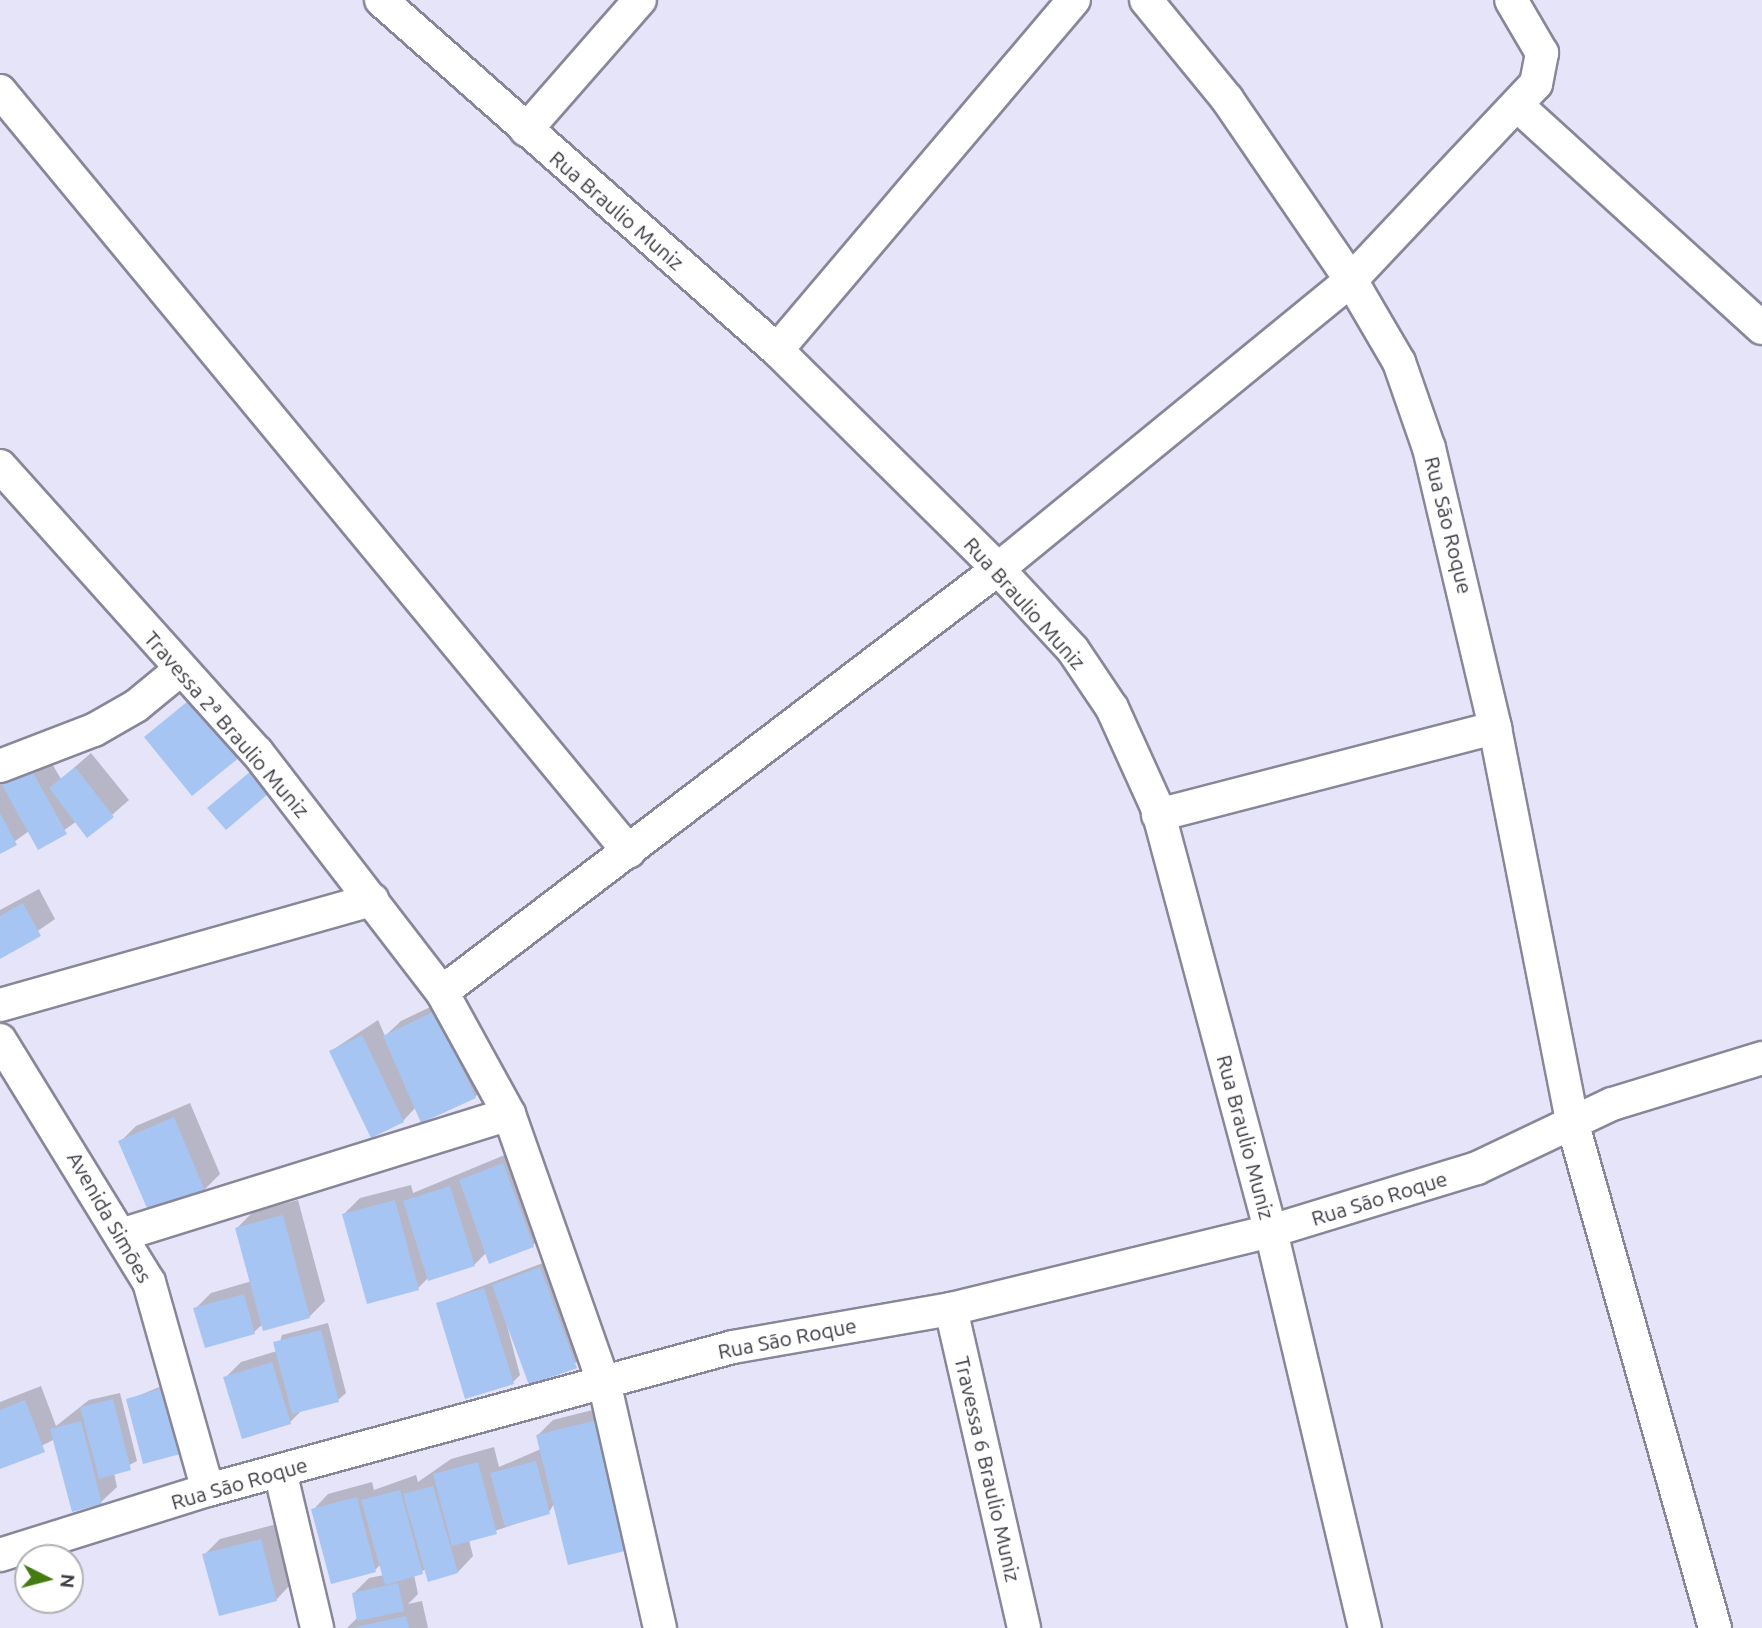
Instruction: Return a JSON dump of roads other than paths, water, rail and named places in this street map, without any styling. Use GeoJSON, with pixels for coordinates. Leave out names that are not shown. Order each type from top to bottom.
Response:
{"type":"FeatureCollection","features":[{"type":"Feature","properties":{"kind":"street","name":"Rua Braulio Muniz"},"geometry":{"type":"LineString","coordinates":[[381,0],[777,350],[998,569],[1073,650],[1112,708],[1158,815],[1271,1231],[1365,1628]]}},
{"type":"Feature","properties":{"kind":"street"},"geometry":{"type":"LineString","coordinates":[[526,130],[640,0]]}},
{"type":"Feature","properties":{"kind":"street"},"geometry":{"type":"LineString","coordinates":[[777,350],[1074,0]]}},
{"type":"Feature","properties":{"kind":"street","name":"Rua São Roque"},"geometry":{"type":"LineString","coordinates":[[1146,0],[1227,99],[1351,280],[1399,362],[1429,448],[1495,728],[1573,1125],[1715,1628]]}},
{"type":"Feature","properties":{"kind":"street"},"geometry":{"type":"LineString","coordinates":[[442,992],[998,569],[1351,280],[1536,84],[1542,52],[1511,0]]}},
{"type":"Feature","properties":{"kind":"street"},"geometry":{"type":"LineString","coordinates":[[0,91],[629,852]]}},
{"type":"Feature","properties":{"kind":"street"},"geometry":{"type":"LineString","coordinates":[[1518,106],[1762,328]]}},
{"type":"Feature","properties":{"kind":"street","name":"Travessa 2ª Braulio Muniz"},"geometry":{"type":"LineString","coordinates":[[0,466],[257,752],[442,992],[509,1114],[605,1386],[660,1628]]}},
{"type":"Feature","properties":{"kind":"street"},"geometry":{"type":"LineString","coordinates":[[0,766],[94,730],[181,669]]}},
{"type":"Feature","properties":{"kind":"street"},"geometry":{"type":"LineString","coordinates":[[1158,815],[1495,728]]}},
{"type":"Feature","properties":{"kind":"street"},"geometry":{"type":"LineString","coordinates":[[0,1005],[372,900]]}},
{"type":"Feature","properties":{"kind":"street","name":"Avenida Simões"},"geometry":{"type":"LineString","coordinates":[[0,1040],[124,1234],[163,1320],[208,1490]]}},
{"type":"Feature","properties":{"kind":"street","name":"Rua São Roque"},"geometry":{"type":"LineString","coordinates":[[0,1555],[208,1490],[605,1386],[733,1347],[951,1309],[1271,1231],[1477,1168],[1573,1125],[1612,1104],[1762,1058]]}},
{"type":"Feature","properties":{"kind":"street"},"geometry":{"type":"LineString","coordinates":[[124,1234],[509,1114]]}},
{"type":"Feature","properties":{"kind":"street","name":"Travessa 6 Braulio Muniz"},"geometry":{"type":"LineString","coordinates":[[951,1309],[1024,1628]]}},
{"type":"Feature","properties":{"kind":"street"},"geometry":{"type":"LineString","coordinates":[[280,1471],[317,1628]]}}]}
